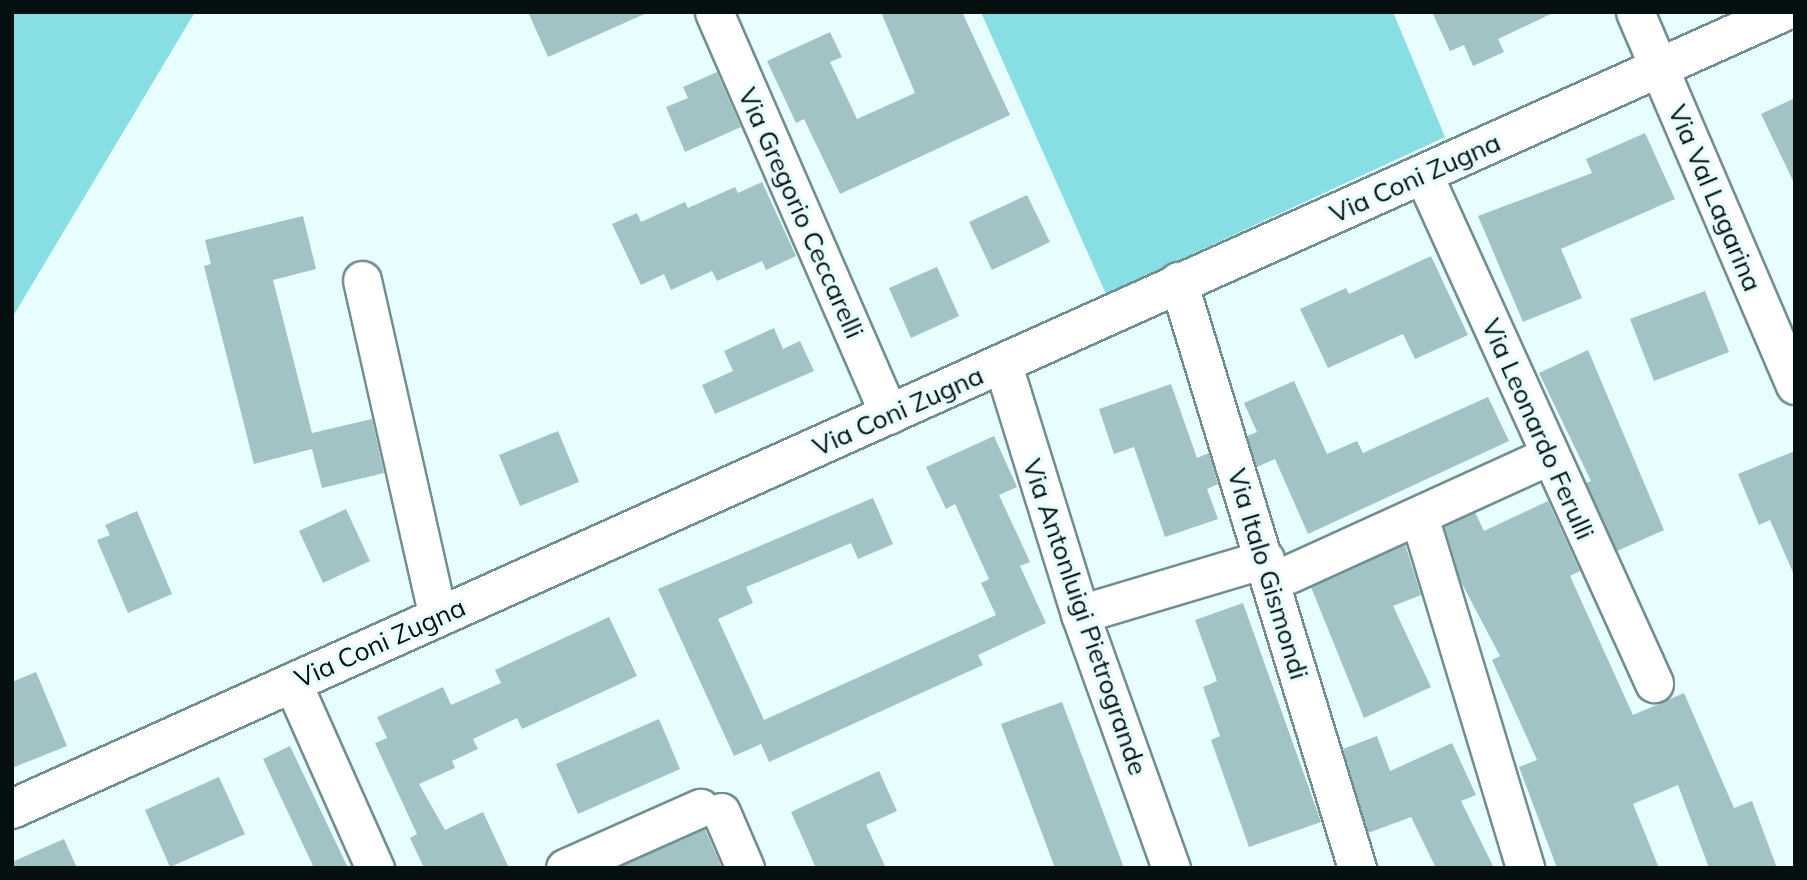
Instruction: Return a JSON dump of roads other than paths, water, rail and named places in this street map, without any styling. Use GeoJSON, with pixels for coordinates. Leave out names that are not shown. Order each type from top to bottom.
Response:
{"type":"FeatureCollection","features":[{"type":"Feature","properties":{"kind":"street","name":"Via Gregorio Ceccarelli"},"geometry":{"type":"LineString","coordinates":[[714,12],[889,415]]}},
{"type":"Feature","properties":{"kind":"street","name":"Via Val Lagarina"},"geometry":{"type":"LineString","coordinates":[[1635,12],[1795,385]]}},
{"type":"Feature","properties":{"kind":"street","name":"Via Coni Zugna"},"geometry":{"type":"LineString","coordinates":[[12,809],[1003,365],[1178,281],[1424,176],[1783,12]]}},
{"type":"Feature","properties":{"kind":"street","name":"Via Leonardo Ferulli"},"geometry":{"type":"LineString","coordinates":[[1424,176],[1654,683]]}},
{"type":"Feature","properties":{"kind":"street"},"geometry":{"type":"LineString","coordinates":[[362,280],[438,617]]}},
{"type":"Feature","properties":{"kind":"street","name":"Via Italo Gismondi"},"geometry":{"type":"LineString","coordinates":[[1178,281],[1277,566],[1350,865]]}},
{"type":"Feature","properties":{"kind":"street","name":"Via Antonluigi Pietrogrande"},"geometry":{"type":"LineString","coordinates":[[1003,365],[1080,614],[1171,868]]}},
{"type":"Feature","properties":{"kind":"street"},"geometry":{"type":"LineString","coordinates":[[1080,614],[1277,566],[1419,516],[1550,456]]}},
{"type":"Feature","properties":{"kind":"street"},"geometry":{"type":"LineString","coordinates":[[1419,516],[1525,868]]}},
{"type":"Feature","properties":{"kind":"street"},"geometry":{"type":"LineString","coordinates":[[292,682],[375,868]]}},
{"type":"Feature","properties":{"kind":"street"},"geometry":{"type":"LineString","coordinates":[[565,868],[710,810],[745,868]]}}]}
